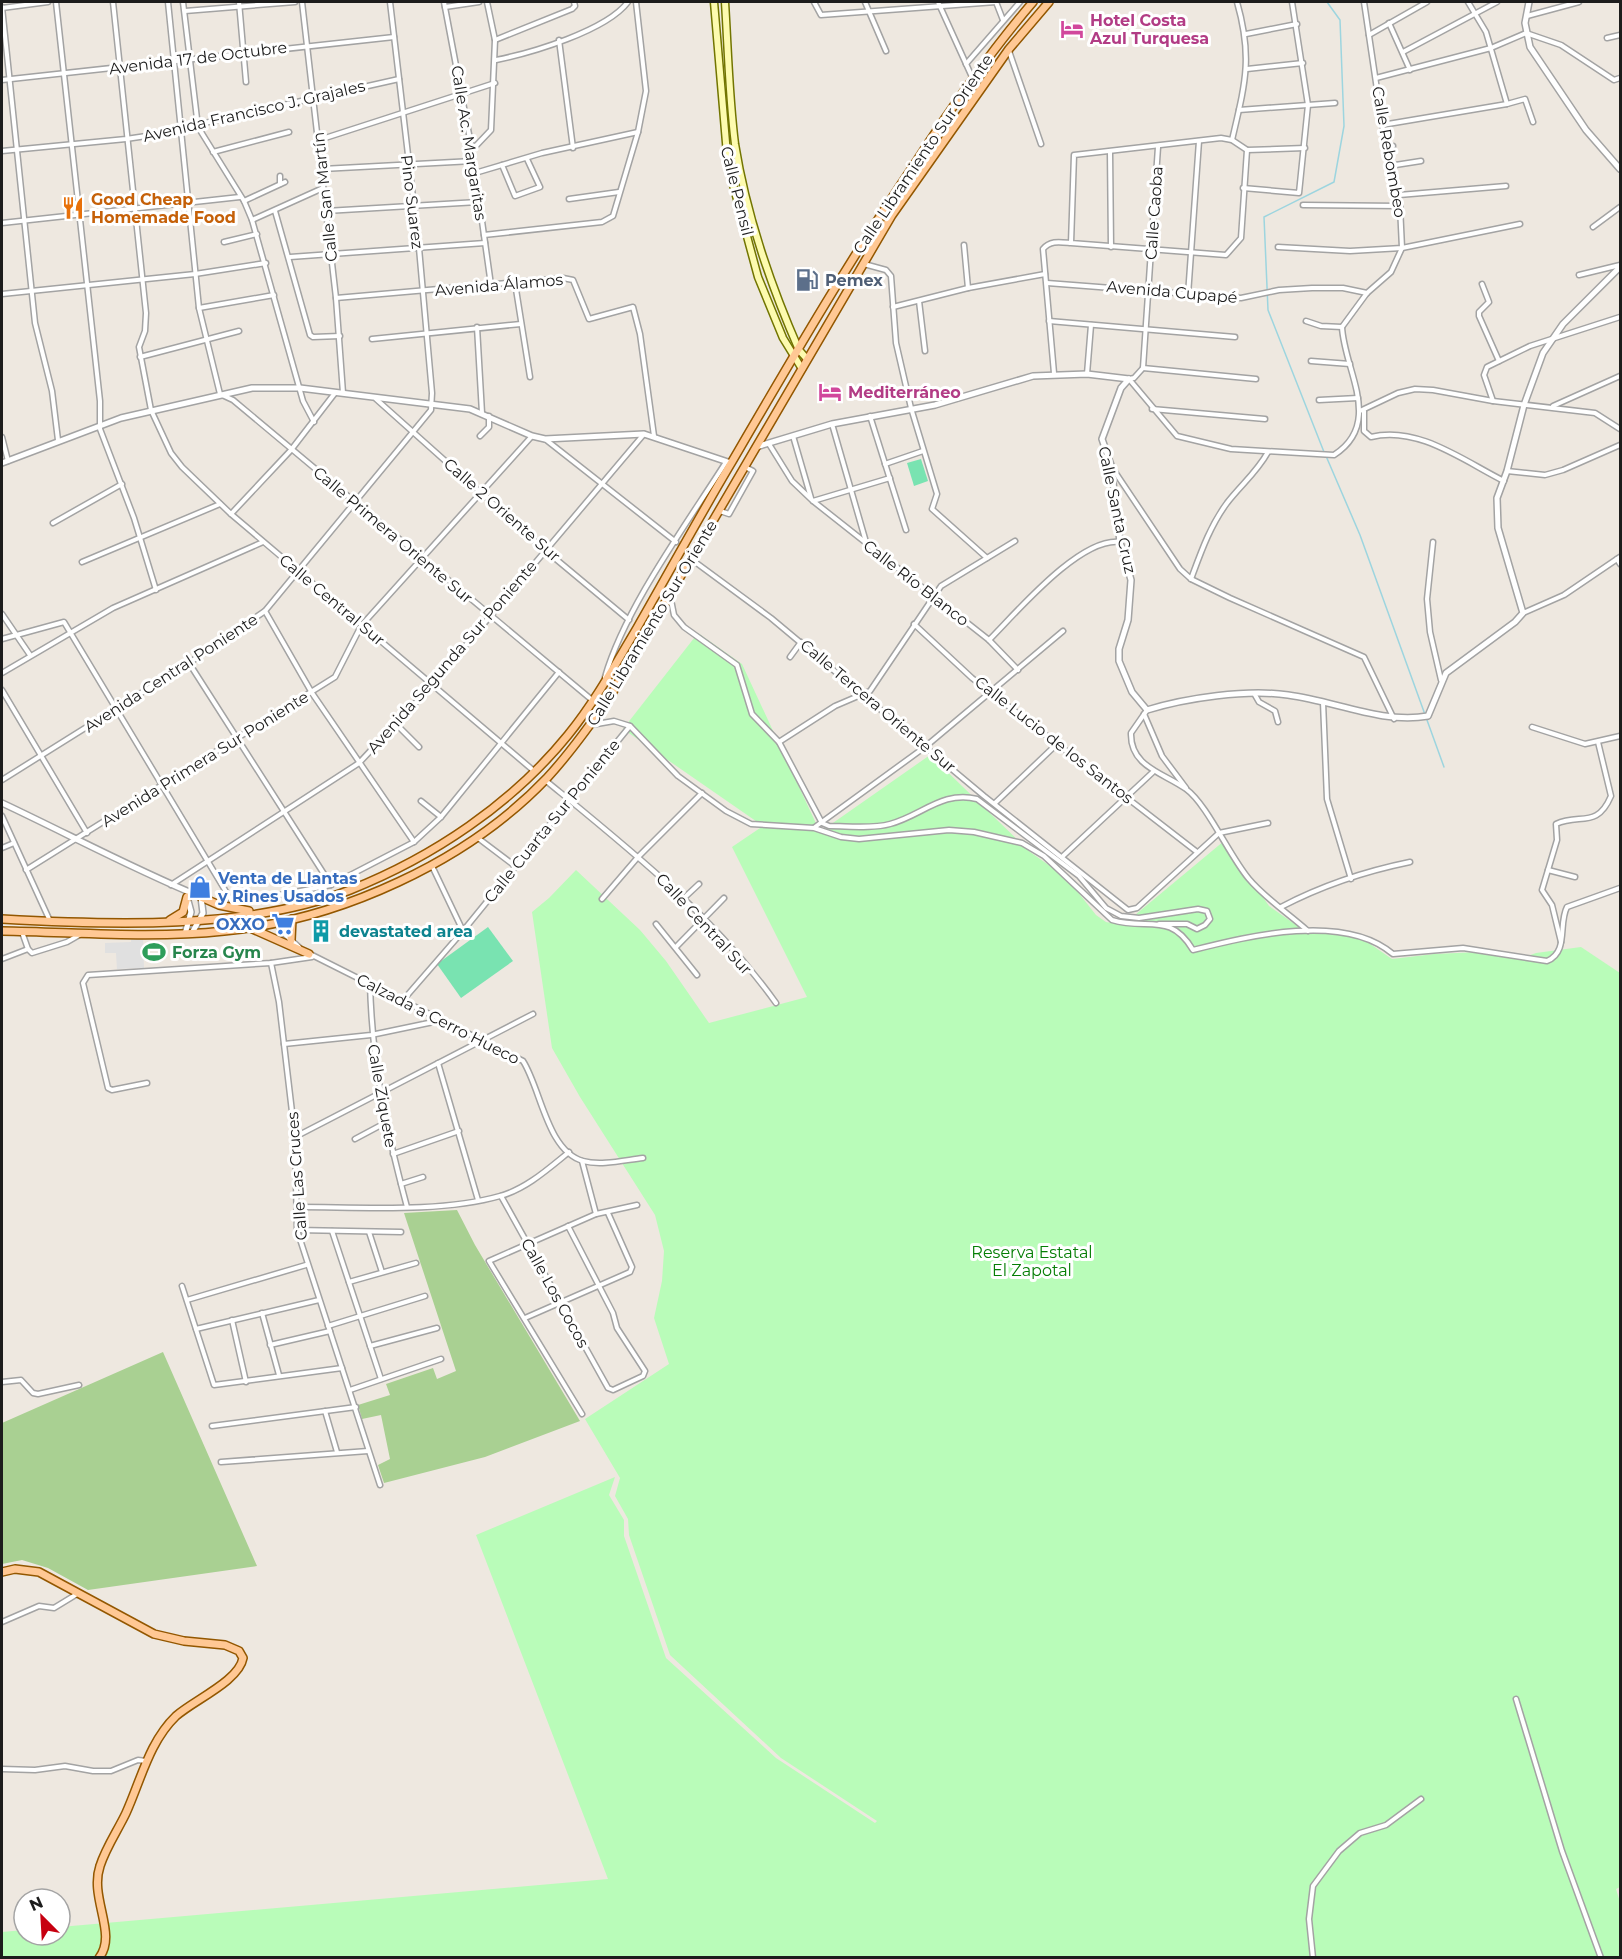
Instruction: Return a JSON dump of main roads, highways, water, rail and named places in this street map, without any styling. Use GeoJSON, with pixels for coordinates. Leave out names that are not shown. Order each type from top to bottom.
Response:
{"type":"FeatureCollection","features":[{"type":"Feature","properties":{"kind":"main road","name":"Calle Pensil"},"geometry":{"type":"LineString","coordinates":[[714,2],[728,166],[758,277],[794,359],[802,369]]}},
{"type":"Feature","properties":{"kind":"main road","name":"Calle Pensil"},"geometry":{"type":"LineString","coordinates":[[725,2],[734,131],[741,175],[767,271],[799,350],[807,359]]}},
{"type":"Feature","properties":{"kind":"main road","name":"Calle Libramiento Sur Oriente"},"geometry":{"type":"LineString","coordinates":[[2,919],[162,923],[273,910],[348,891],[421,857],[468,827],[515,791],[570,733],[601,689],[728,463],[794,359],[881,212],[972,78],[1033,2]]}},
{"type":"Feature","properties":{"kind":"main road","name":"Calle Libramiento Sur Oriente"},"geometry":{"type":"LineString","coordinates":[[2,931],[188,933],[277,922],[346,904],[432,865],[477,837],[545,780],[591,725],[720,511],[807,359],[930,158],[1009,49],[1049,2]]}},
{"type":"Feature","properties":{"kind":"main road"},"geometry":{"type":"LineString","coordinates":[[162,923],[183,912],[185,894]]}},
{"type":"Feature","properties":{"kind":"main road"},"geometry":{"type":"LineString","coordinates":[[201,897],[260,912]]}},
{"type":"Feature","properties":{"kind":"main road"},"geometry":{"type":"LineString","coordinates":[[291,940],[292,919]]}},
{"type":"Feature","properties":{"kind":"main road"},"geometry":{"type":"LineString","coordinates":[[248,927],[311,955]]}},
{"type":"Feature","properties":{"kind":"main road"},"geometry":{"type":"LineString","coordinates":[[2,1572],[15,1569],[39,1572],[154,1634],[184,1641],[225,1645],[239,1651],[243,1658],[238,1671],[177,1716],[146,1761],[126,1812],[100,1865],[95,1885],[106,1936],[104,1952],[99,1958]]}},
{"type":"Feature","properties":{"kind":"waterway"},"geometry":{"type":"LineString","coordinates":[[1324,452],[1268,310],[1264,217],[1334,182],[1344,126],[1340,20],[1327,2]]}},
{"type":"Feature","properties":{"kind":"waterway"},"geometry":{"type":"LineString","coordinates":[[1326,456],[1360,535],[1444,767]]}},
{"type":"Feature","properties":{"kind":"place","name":"Hotel Costa Azul Turquesa"},"geometry":{"type":"Point","coordinates":[1072,29]}},
{"type":"Feature","properties":{"kind":"place","name":"Good Cheap Homemade Food"},"geometry":{"type":"Point","coordinates":[73,208]}},
{"type":"Feature","properties":{"kind":"place","name":"Pemex"},"geometry":{"type":"Point","coordinates":[807,280]}},
{"type":"Feature","properties":{"kind":"place","name":"Mediterráneo"},"geometry":{"type":"Point","coordinates":[830,392]}},
{"type":"Feature","properties":{"kind":"place","name":"Venta de Llantas y Rines Usados"},"geometry":{"type":"Point","coordinates":[200,887]}},
{"type":"Feature","properties":{"kind":"place","name":"OXXO"},"geometry":{"type":"Point","coordinates":[283,924]}},
{"type":"Feature","properties":{"kind":"place","name":"devastated area"},"geometry":{"type":"Point","coordinates":[321,931]}},
{"type":"Feature","properties":{"kind":"place","name":"Forza Gym"},"geometry":{"type":"Point","coordinates":[154,952]}},
{"type":"Feature","properties":{"kind":"park label","name":"Reserva Estatal El Zapotal"},"geometry":{"type":"Point","coordinates":[1032,1261]}}]}
